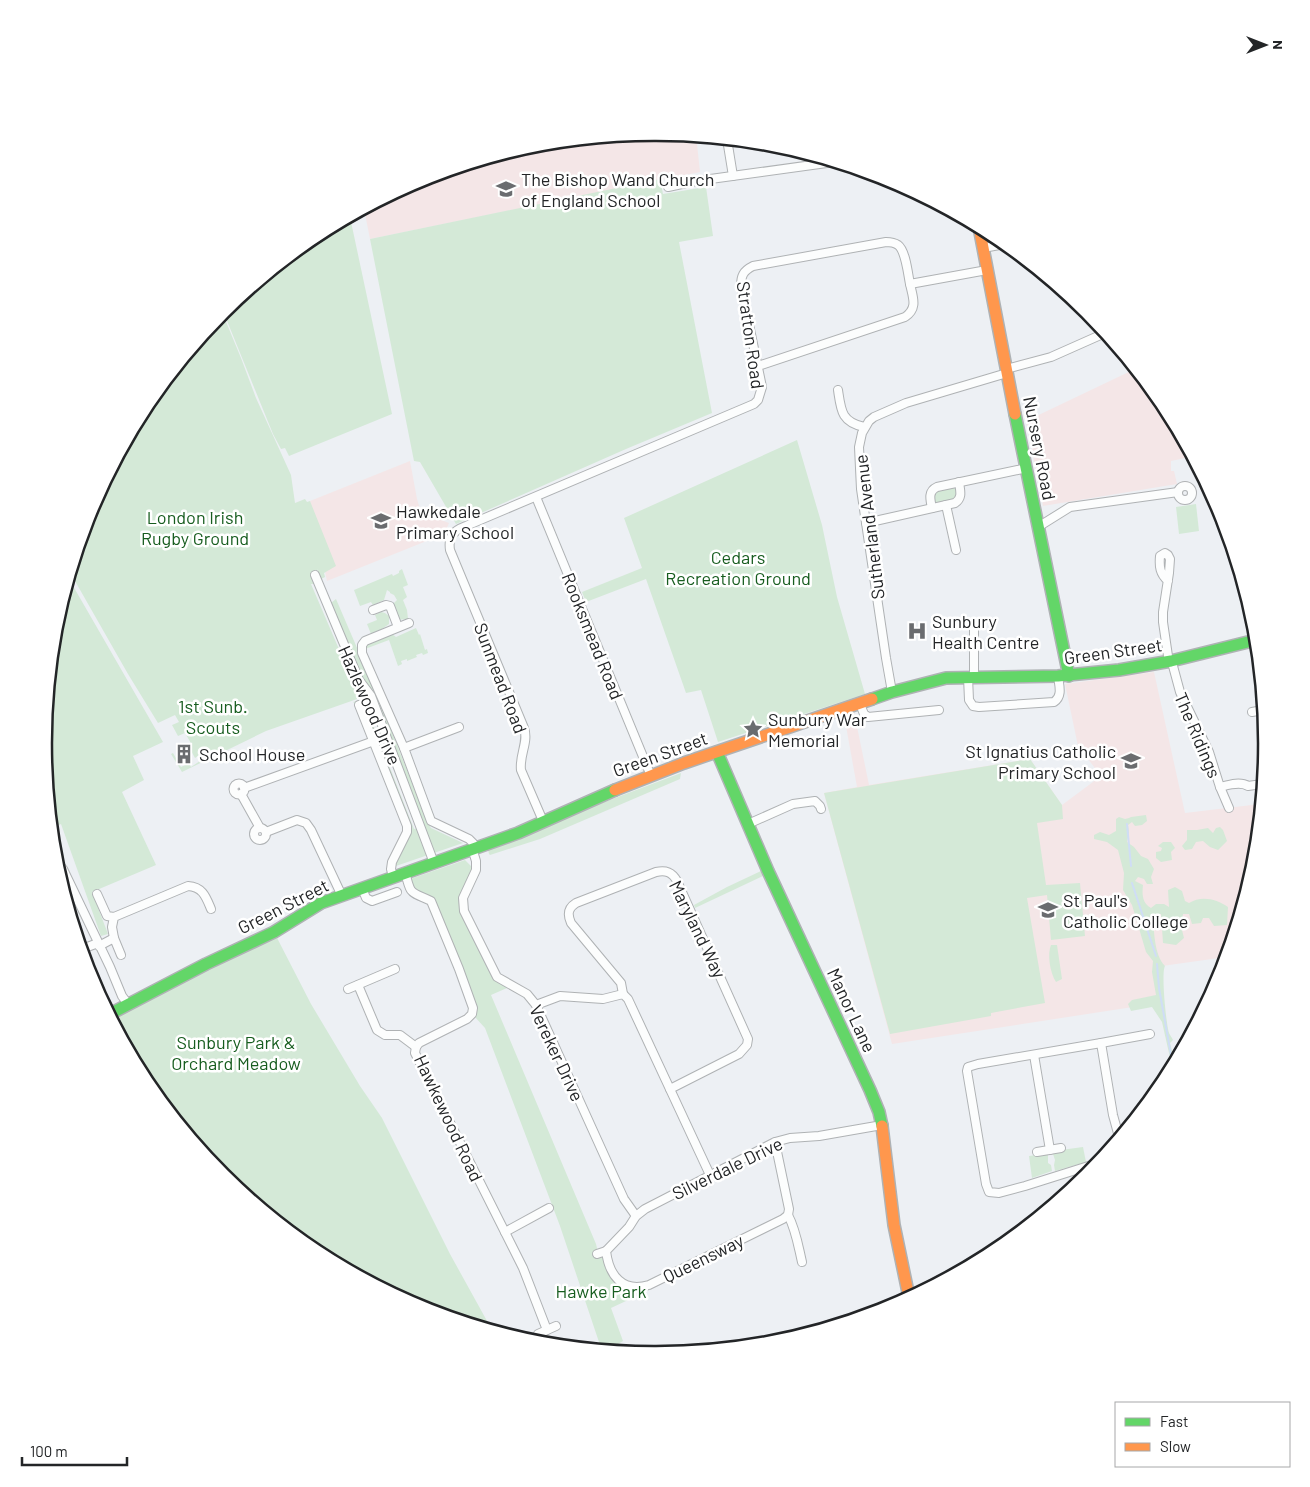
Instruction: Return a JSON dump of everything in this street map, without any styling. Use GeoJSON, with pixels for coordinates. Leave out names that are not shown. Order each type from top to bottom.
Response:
{"type":"FeatureCollection","features":[{"type":"Feature","properties":{"kind":"street"},"geometry":{"type":"LineString","coordinates":[[728,145],[733,176]]}},
{"type":"Feature","properties":{"kind":"street"},"geometry":{"type":"LineString","coordinates":[[668,186],[818,164]]}},
{"type":"Feature","properties":{"kind":"street","name":"Nursery Road"},"geometry":{"type":"LineString","coordinates":[[981,237],[1006,371],[1027,468],[1063,676]]}},
{"type":"Feature","properties":{"kind":"street","name":"Stratton Road"},"geometry":{"type":"LineString","coordinates":[[452,536],[458,530],[754,404],[758,400],[762,387],[741,286],[741,277],[748,269],[753,266],[886,242],[898,245],[902,250],[910,284],[913,308],[910,313],[905,317],[758,366]]}},
{"type":"Feature","properties":{"kind":"street"},"geometry":{"type":"LineString","coordinates":[[983,248],[994,246]]}},
{"type":"Feature","properties":{"kind":"street"},"geometry":{"type":"LineString","coordinates":[[910,284],[987,270]]}},
{"type":"Feature","properties":{"kind":"street"},"geometry":{"type":"LineString","coordinates":[[838,390],[842,414],[852,423],[864,427],[874,417],[906,403],[1051,358],[1099,336]]}},
{"type":"Feature","properties":{"kind":"street","name":"Sutherland Avenue"},"geometry":{"type":"LineString","coordinates":[[864,427],[859,447],[860,474],[892,692]]}},
{"type":"Feature","properties":{"kind":"street"},"geometry":{"type":"LineString","coordinates":[[932,508],[930,493],[934,488],[1027,468]]}},
{"type":"Feature","properties":{"kind":"street"},"geometry":{"type":"LineString","coordinates":[[866,522],[955,503],[960,499],[959,482]]}},
{"type":"Feature","properties":{"kind":"street"},"geometry":{"type":"LineString","coordinates":[[1038,527],[1070,507],[1178,492]]}},
{"type":"Feature","properties":{"kind":"street","name":"Rooksmead Road"},"geometry":{"type":"LineString","coordinates":[[536,497],[651,776]]}},
{"type":"Feature","properties":{"kind":"street"},"geometry":{"type":"LineString","coordinates":[[946,505],[956,550]]}},
{"type":"Feature","properties":{"kind":"street","name":"Sunmead Road"},"geometry":{"type":"LineString","coordinates":[[452,536],[449,542],[450,550],[526,734],[520,762],[521,770],[543,821]]}},
{"type":"Feature","properties":{"kind":"street","name":"Hazlewood Drive"},"geometry":{"type":"LineString","coordinates":[[315,575],[359,680],[372,698],[434,863]]}},
{"type":"Feature","properties":{"kind":"street","name":"The Ridings"},"geometry":{"type":"LineString","coordinates":[[1168,581],[1163,612],[1168,656],[1180,692],[1209,752],[1229,808]]}},
{"type":"Feature","properties":{"kind":"street"},"geometry":{"type":"LineString","coordinates":[[373,610],[386,605],[390,606],[398,627]]}},
{"type":"Feature","properties":{"kind":"street"},"geometry":{"type":"LineString","coordinates":[[410,623],[368,639],[362,645],[362,654],[404,748],[431,821],[469,839],[473,843],[473,848]]}},
{"type":"Feature","properties":{"kind":"street"},"geometry":{"type":"LineString","coordinates":[[974,629],[969,700],[973,706],[1054,702],[1060,694],[1063,676]]}},
{"type":"Feature","properties":{"kind":"street","name":"Green Street"},"geometry":{"type":"LineString","coordinates":[[115,1011],[206,964],[274,932],[321,903],[518,832],[599,796],[651,776],[892,692],[935,680],[1063,676],[1119,670],[1171,661],[1248,642]]}},
{"type":"Feature","properties":{"kind":"street"},"geometry":{"type":"LineString","coordinates":[[860,704],[864,714],[868,717],[939,710]]}},
{"type":"Feature","properties":{"kind":"street"},"geometry":{"type":"LineString","coordinates":[[359,705],[408,826],[391,866],[393,877]]}},
{"type":"Feature","properties":{"kind":"street"},"geometry":{"type":"LineString","coordinates":[[1252,712],[1256,711]]}},
{"type":"Feature","properties":{"kind":"street"},"geometry":{"type":"LineString","coordinates":[[404,748],[459,727]]}},
{"type":"Feature","properties":{"kind":"street"},"geometry":{"type":"LineString","coordinates":[[342,896],[306,823],[297,820],[263,830],[243,791],[374,741]]}},
{"type":"Feature","properties":{"kind":"street","name":"Manor Lane"},"geometry":{"type":"LineString","coordinates":[[718,752],[768,871],[870,1090],[878,1112],[882,1126],[894,1225],[907,1290]]}},
{"type":"Feature","properties":{"kind":"street"},"geometry":{"type":"LineString","coordinates":[[1220,787],[1232,784],[1256,785]]}},
{"type":"Feature","properties":{"kind":"street"},"geometry":{"type":"LineString","coordinates":[[748,824],[793,804],[815,801],[821,809]]}},
{"type":"Feature","properties":{"kind":"street","name":"Vereker Drive"},"geometry":{"type":"LineString","coordinates":[[473,848],[477,866],[463,898],[464,911],[497,976],[527,994],[536,1005],[624,1199],[636,1216]]}},
{"type":"Feature","properties":{"kind":"street","name":"Maryland Way"},"geometry":{"type":"LineString","coordinates":[[670,1089],[739,1054],[747,1045],[748,1039],[677,881],[669,872],[663,871],[576,903],[571,906],[568,918],[621,982],[623,994],[628,999],[710,1175]]}},
{"type":"Feature","properties":{"kind":"street","name":"Hawkewood Road"},"geometry":{"type":"LineString","coordinates":[[406,872],[410,890],[431,902],[473,1008],[470,1017],[419,1043],[416,1048],[417,1058],[523,1268],[547,1330]]}},
{"type":"Feature","properties":{"kind":"street"},"geometry":{"type":"LineString","coordinates":[[69,882],[122,996],[128,1004]]}},
{"type":"Feature","properties":{"kind":"street"},"geometry":{"type":"LineString","coordinates":[[97,894],[106,916],[114,917],[188,886],[200,889],[204,893],[211,909]]}},
{"type":"Feature","properties":{"kind":"street"},"geometry":{"type":"LineString","coordinates":[[362,888],[366,898],[372,901],[397,892]]}},
{"type":"Feature","properties":{"kind":"street"},"geometry":{"type":"LineString","coordinates":[[114,917],[112,927],[114,938],[121,955]]}},
{"type":"Feature","properties":{"kind":"street"},"geometry":{"type":"LineString","coordinates":[[88,947],[114,938]]}},
{"type":"Feature","properties":{"kind":"street"},"geometry":{"type":"LineString","coordinates":[[348,988],[391,973]]}},
{"type":"Feature","properties":{"kind":"street"},"geometry":{"type":"LineString","coordinates":[[358,984],[377,1030],[385,1036],[397,1034],[404,1036],[416,1048]]}},
{"type":"Feature","properties":{"kind":"street"},"geometry":{"type":"LineString","coordinates":[[536,1005],[560,996],[603,999],[623,994]]}},
{"type":"Feature","properties":{"kind":"street"},"geometry":{"type":"LineString","coordinates":[[1083,1168],[999,1193],[989,1192],[986,1184],[967,1072],[968,1067],[1150,1034]]}},
{"type":"Feature","properties":{"kind":"street"},"geometry":{"type":"LineString","coordinates":[[1101,1043],[1117,1130]]}},
{"type":"Feature","properties":{"kind":"street"},"geometry":{"type":"LineString","coordinates":[[1034,1055],[1050,1150]]}},
{"type":"Feature","properties":{"kind":"street","name":"Silverdale Drive"},"geometry":{"type":"LineString","coordinates":[[636,1216],[645,1209],[775,1142],[790,1138],[819,1136],[882,1126]]}},
{"type":"Feature","properties":{"kind":"street"},"geometry":{"type":"LineString","coordinates":[[775,1142],[788,1215],[797,1236],[802,1262]]}},
{"type":"Feature","properties":{"kind":"street"},"geometry":{"type":"LineString","coordinates":[[1036,1152],[1061,1148]]}},
{"type":"Feature","properties":{"kind":"street"},"geometry":{"type":"LineString","coordinates":[[505,1232],[548,1208]]}},
{"type":"Feature","properties":{"kind":"street","name":"Queensway"},"geometry":{"type":"LineString","coordinates":[[606,1251],[608,1264],[619,1281],[628,1286],[640,1287],[649,1285],[774,1224],[788,1215]]}},
{"type":"Feature","properties":{"kind":"street"},"geometry":{"type":"LineString","coordinates":[[597,1254],[606,1251],[629,1227],[636,1216]]}},
{"type":"Feature","properties":{"kind":"street"},"geometry":{"type":"LineString","coordinates":[[538,1334],[556,1326]]}},
{"type":"Feature","properties":{"kind":"shaded area","name":"The Bishop Wand Church of England School"},"geometry":{"type":"Polygon","coordinates":[[[616,142],[704,143],[697,144],[700,172],[370,239],[365,216],[424,187],[461,173],[499,162],[576,146],[616,142]]]}},
{"type":"Feature","properties":{"kind":"shaded area"},"geometry":{"type":"Polygon","coordinates":[[[1129,372],[1156,409],[1185,458],[1171,461],[1171,471],[1174,471],[1177,484],[1043,506],[1026,421],[1129,372]]]}},
{"type":"Feature","properties":{"kind":"shaded area","name":"Hawkedale Primary School"},"geometry":{"type":"Polygon","coordinates":[[[410,461],[421,512],[449,523],[444,534],[327,581],[310,501],[410,461]]]}},
{"type":"Feature","properties":{"kind":"shaded area","name":"St Paul's Catholic College"},"geometry":{"type":"Polygon","coordinates":[[[1154,672],[1185,813],[1254,805],[1246,861],[1237,899],[1218,958],[1155,967],[1159,1003],[892,1044],[824,793],[857,787],[844,715],[854,712],[869,785],[1030,759],[1062,805],[1101,776],[1078,746],[1065,684],[1154,672]]]}},
{"type":"Feature","properties":{"kind":"green space"},"geometry":{"type":"Polygon","coordinates":[[[660,179],[663,194],[706,187],[713,236],[679,242],[712,413],[456,524],[420,462],[414,461],[370,239],[660,179]]]}},
{"type":"Feature","properties":{"kind":"green space"},"geometry":{"type":"Polygon","coordinates":[[[351,224],[392,414],[289,456],[285,448],[281,449],[273,434],[227,320],[288,266],[351,224]]]}},
{"type":"Feature","properties":{"kind":"green space","name":"London Irish Rugby Ground"},"geometry":{"type":"Polygon","coordinates":[[[226,321],[256,398],[291,475],[295,503],[305,499],[307,502],[310,501],[336,566],[324,573],[325,577],[321,579],[317,569],[318,584],[311,584],[360,698],[266,731],[182,772],[171,754],[173,753],[181,767],[189,763],[191,767],[200,761],[198,756],[195,758],[189,747],[192,745],[185,733],[178,736],[172,725],[179,722],[175,715],[158,723],[75,581],[98,513],[133,442],[177,377],[226,321]]]}},
{"type":"Feature","properties":{"kind":"green space","name":"Cedars Recreation Ground"},"geometry":{"type":"Polygon","coordinates":[[[797,440],[822,525],[837,597],[865,694],[718,742],[701,690],[686,693],[646,579],[586,602],[582,592],[642,568],[624,518],[797,440]]]}},
{"type":"Feature","properties":{"kind":"green space"},"geometry":{"type":"Polygon","coordinates":[[[957,488],[957,499],[935,504],[934,496],[936,491],[957,488]]]}},
{"type":"Feature","properties":{"kind":"green space"},"geometry":{"type":"Polygon","coordinates":[[[1196,504],[1199,531],[1179,534],[1176,507],[1196,504]]]}},
{"type":"Feature","properties":{"kind":"green space"},"geometry":{"type":"Polygon","coordinates":[[[402,569],[408,585],[403,587],[407,597],[403,600],[408,619],[397,620],[392,605],[397,600],[387,590],[384,600],[373,605],[371,602],[360,606],[354,590],[392,574],[393,576],[402,569]]]}},
{"type":"Feature","properties":{"kind":"green space"},"geometry":{"type":"Polygon","coordinates":[[[73,587],[163,742],[133,756],[144,780],[122,792],[156,865],[92,892],[108,934],[101,936],[61,824],[58,825],[54,783],[52,744],[54,704],[64,626],[73,587]]]}},
{"type":"Feature","properties":{"kind":"green space"},"geometry":{"type":"Polygon","coordinates":[[[336,599],[429,825],[431,828],[463,843],[393,867],[409,833],[361,708],[353,702],[363,699],[414,829],[424,827],[373,695],[363,678],[331,603],[336,599]]]}},
{"type":"Feature","properties":{"kind":"green space"},"geometry":{"type":"Polygon","coordinates":[[[381,612],[389,616],[389,624],[371,634],[367,624],[377,620],[375,615],[381,612]]]}},
{"type":"Feature","properties":{"kind":"green space"},"geometry":{"type":"Polygon","coordinates":[[[416,628],[428,653],[416,655],[417,657],[407,661],[407,659],[401,661],[402,664],[398,666],[389,640],[365,649],[368,642],[392,634],[396,637],[416,628]]]}},
{"type":"Feature","properties":{"kind":"green space"},"geometry":{"type":"Polygon","coordinates":[[[1030,759],[1062,805],[1063,819],[1037,823],[1046,885],[1080,883],[1085,936],[1051,940],[1047,895],[1027,898],[1045,1003],[991,1013],[991,1016],[890,1034],[824,793],[1030,759]]]}},
{"type":"Feature","properties":{"kind":"green space"},"geometry":{"type":"Polygon","coordinates":[[[681,773],[680,779],[540,839],[489,854],[488,850],[594,806],[681,773]]]}},
{"type":"Feature","properties":{"kind":"green space"},"geometry":{"type":"Polygon","coordinates":[[[1146,815],[1147,821],[1142,825],[1135,826],[1132,822],[1128,825],[1127,842],[1141,856],[1148,859],[1154,869],[1151,877],[1153,884],[1147,884],[1144,879],[1138,877],[1135,881],[1143,885],[1143,895],[1146,904],[1151,908],[1156,904],[1164,904],[1169,907],[1168,890],[1175,887],[1182,891],[1185,901],[1189,903],[1199,899],[1209,899],[1228,907],[1227,925],[1214,926],[1209,918],[1203,918],[1201,923],[1192,924],[1189,914],[1183,914],[1181,926],[1184,938],[1176,945],[1163,943],[1161,914],[1153,915],[1157,949],[1165,966],[1165,1009],[1169,1033],[1173,1040],[1170,1043],[1173,1051],[1170,1056],[1162,1022],[1152,1007],[1131,1011],[1128,1004],[1132,1000],[1156,995],[1152,972],[1153,961],[1146,952],[1132,905],[1123,890],[1124,873],[1118,850],[1107,842],[1094,839],[1094,835],[1100,832],[1109,835],[1116,831],[1116,819],[1119,817],[1125,819],[1146,815]]]}},
{"type":"Feature","properties":{"kind":"green space"},"geometry":{"type":"Polygon","coordinates":[[[1220,827],[1227,841],[1218,850],[1210,847],[1203,841],[1196,842],[1192,849],[1185,850],[1182,846],[1187,840],[1187,830],[1208,828],[1213,833],[1216,828],[1220,827]]]}},
{"type":"Feature","properties":{"kind":"green space"},"geometry":{"type":"Polygon","coordinates":[[[1163,842],[1171,842],[1175,848],[1171,852],[1172,860],[1161,862],[1156,858],[1156,852],[1161,851],[1162,848],[1158,846],[1163,842]]]}},
{"type":"Feature","properties":{"kind":"green space","name":"Hawke Park"},"geometry":{"type":"Polygon","coordinates":[[[465,860],[472,867],[473,870],[462,895],[460,911],[507,988],[491,995],[596,1244],[599,1257],[603,1257],[613,1275],[621,1283],[641,1294],[611,1308],[623,1341],[618,1345],[599,1343],[560,1226],[485,1028],[474,1016],[435,902],[414,892],[410,879],[465,860]]]}},
{"type":"Feature","properties":{"kind":"green space"},"geometry":{"type":"Polygon","coordinates":[[[761,871],[763,876],[695,908],[694,905],[761,871]]]}},
{"type":"Feature","properties":{"kind":"green space","name":"Sunbury Park & Orchard Meadow"},"geometry":{"type":"Polygon","coordinates":[[[274,932],[311,1004],[360,1086],[382,1118],[450,1254],[487,1322],[424,1300],[354,1265],[288,1221],[258,1196],[229,1170],[177,1110],[133,1045],[116,1011],[274,932]]]}},
{"type":"Feature","properties":{"kind":"green space"},"geometry":{"type":"Polygon","coordinates":[[[1051,945],[1057,945],[1062,979],[1056,982],[1050,964],[1049,953],[1051,945]]]}},
{"type":"Feature","properties":{"kind":"green space"},"geometry":{"type":"Polygon","coordinates":[[[1083,1147],[1086,1162],[1055,1171],[1053,1154],[1061,1150],[1083,1147]]]}},
{"type":"Feature","properties":{"kind":"green space"},"geometry":{"type":"Polygon","coordinates":[[[1048,1155],[1048,1163],[1051,1165],[1052,1171],[1032,1178],[1029,1156],[1048,1155]]]}},
{"type":"Feature","properties":{"kind":"waterway"},"geometry":{"type":"LineString","coordinates":[[1127,824],[1131,866]]}},
{"type":"Feature","properties":{"kind":"waterway"},"geometry":{"type":"LineString","coordinates":[[1132,883],[1156,956]]}},
{"type":"Feature","properties":{"kind":"waterway"},"geometry":{"type":"LineString","coordinates":[[1157,964],[1159,988],[1171,1055]]}},
{"type":"Feature","properties":{"kind":"traffic: fast"},"geometry":{"type":"LineString","coordinates":[[1015,414],[1069,676]]}},
{"type":"Feature","properties":{"kind":"traffic: fast"},"geometry":{"type":"LineString","coordinates":[[872,699],[946,678],[1058,676],[1119,670],[1171,661],[1248,642]]}},
{"type":"Feature","properties":{"kind":"traffic: fast"},"geometry":{"type":"LineString","coordinates":[[717,752],[768,871],[870,1090],[879,1112],[882,1126]]}},
{"type":"Feature","properties":{"kind":"traffic: fast"},"geometry":{"type":"LineString","coordinates":[[116,1011],[206,964],[274,932],[321,903],[518,833],[615,790]]}},
{"type":"Feature","properties":{"kind":"traffic: slow"},"geometry":{"type":"LineString","coordinates":[[981,237],[1015,414]]}},
{"type":"Feature","properties":{"kind":"traffic: slow"},"geometry":{"type":"LineString","coordinates":[[615,790],[684,763],[872,699]]}},
{"type":"Feature","properties":{"kind":"traffic: slow"},"geometry":{"type":"LineString","coordinates":[[882,1126],[894,1225],[908,1290]]}},
{"type":"Feature","properties":{"kind":"place","name":"The Bishop Wand Church of England School"},"geometry":{"type":"Point","coordinates":[506,189]}},
{"type":"Feature","properties":{"kind":"place","name":"Hawkedale Primary School"},"geometry":{"type":"Point","coordinates":[381,521]}},
{"type":"Feature","properties":{"kind":"place","name":"Sunbury Health Centre"},"geometry":{"type":"Point","coordinates":[917,631]}},
{"type":"Feature","properties":{"kind":"place","name":"Sunbury War Memorial"},"geometry":{"type":"Point","coordinates":[753,729]}},
{"type":"Feature","properties":{"kind":"place","name":"School House"},"geometry":{"type":"Point","coordinates":[184,754]}},
{"type":"Feature","properties":{"kind":"place","name":"St Ignatius Catholic Primary School"},"geometry":{"type":"Point","coordinates":[1131,761]}},
{"type":"Feature","properties":{"kind":"place","name":"St Paul's Catholic College"},"geometry":{"type":"Point","coordinates":[1048,910]}},
{"type":"Feature","properties":{"kind":"park label","name":"1st Sunb. Scouts"},"geometry":{"type":"Point","coordinates":[213,716]}}]}
